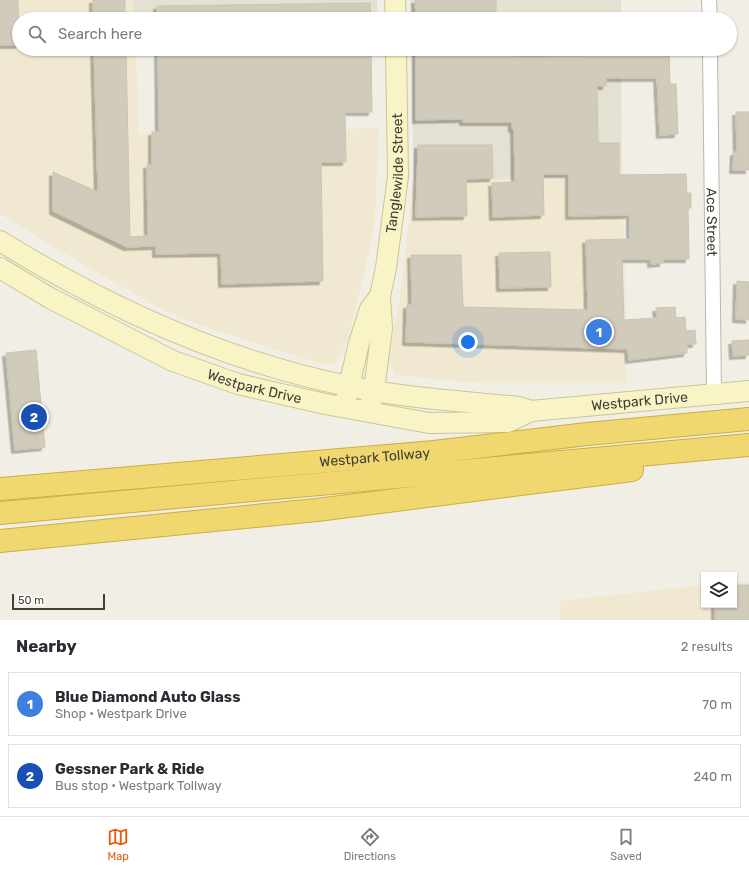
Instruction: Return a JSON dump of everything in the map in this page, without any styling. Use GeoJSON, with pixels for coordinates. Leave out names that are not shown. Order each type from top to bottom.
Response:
{"type":"FeatureCollection","features":[{"type":"Feature","properties":{"kind":"highway","name":"Westpark Tollway"},"geometry":{"type":"LineString","coordinates":[[0,489],[434,452],[587,434],[749,419]]}},
{"type":"Feature","properties":{"kind":"highway","name":"Westpark Tollway"},"geometry":{"type":"LineString","coordinates":[[0,513],[744,445]]}},
{"type":"Feature","properties":{"kind":"highway"},"geometry":{"type":"LineString","coordinates":[[0,541],[317,510],[699,461],[744,445]]}},
{"type":"Feature","properties":{"kind":"main road"},"geometry":{"type":"LineString","coordinates":[[395,0],[396,12]]}},
{"type":"Feature","properties":{"kind":"main road","name":"Tanglewilde Street"},"geometry":{"type":"LineString","coordinates":[[368,412],[374,390],[382,328],[380,296],[386,268],[398,176],[396,56]]}},
{"type":"Feature","properties":{"kind":"main road"},"geometry":{"type":"LineString","coordinates":[[0,267],[6,245]]}},
{"type":"Feature","properties":{"kind":"main road","name":"Westpark Drive"},"geometry":{"type":"LineString","coordinates":[[6,245],[125,311],[219,350],[270,366],[349,386],[441,400],[519,407],[531,411]]}},
{"type":"Feature","properties":{"kind":"main road","name":"Westpark Drive"},"geometry":{"type":"LineString","coordinates":[[0,267],[50,298],[173,361],[238,384],[281,395],[429,423],[508,422],[531,411],[749,391]]}},
{"type":"Feature","properties":{"kind":"main road","name":"Tanglewilde Street"},"geometry":{"type":"LineString","coordinates":[[344,407],[370,309],[380,296]]}},
{"type":"Feature","properties":{"kind":"main road"},"geometry":{"type":"LineString","coordinates":[[173,361],[187,336]]}},
{"type":"Feature","properties":{"kind":"street"},"geometry":{"type":"LineString","coordinates":[[709,0],[710,12]]}},
{"type":"Feature","properties":{"kind":"street","name":"Ace Street"},"geometry":{"type":"LineString","coordinates":[[710,56],[714,394]]}},
{"type":"Feature","properties":{"kind":"shaded area"},"geometry":{"type":"Polygon","coordinates":[[[0,0],[134,0],[134,12],[12,12],[12,56],[136,56],[139,134],[379,128],[375,217],[369,253],[347,342],[335,364],[325,365],[202,326],[163,310],[82,264],[0,214],[0,0]]]}},
{"type":"Feature","properties":{"kind":"shaded area"},"geometry":{"type":"Polygon","coordinates":[[[134,0],[377,0],[377,12],[134,12],[134,0]]]}},
{"type":"Feature","properties":{"kind":"shaded area"},"geometry":{"type":"Polygon","coordinates":[[[410,0],[621,0],[621,12],[410,12],[410,0]]]}},
{"type":"Feature","properties":{"kind":"shaded area"},"geometry":{"type":"Polygon","coordinates":[[[411,56],[621,56],[622,176],[414,181],[411,56]]]}},
{"type":"Feature","properties":{"kind":"shaded area"},"geometry":{"type":"Polygon","coordinates":[[[622,176],[626,305],[626,383],[478,383],[395,375],[388,357],[399,303],[414,181],[622,176]]]}},
{"type":"Feature","properties":{"kind":"shaded area"},"geometry":{"type":"Polygon","coordinates":[[[749,582],[749,620],[560,620],[560,601],[701,585],[701,608],[737,608],[737,583],[749,582]]]}},
{"type":"Feature","properties":{"kind":"building"},"geometry":{"type":"Polygon","coordinates":[[[0,0],[18,0],[18,12],[12,12],[12,45],[0,45],[0,0]]]}},
{"type":"Feature","properties":{"kind":"building"},"geometry":{"type":"Polygon","coordinates":[[[93,0],[125,0],[125,12],[93,12],[93,0]]]}},
{"type":"Feature","properties":{"kind":"building"},"geometry":{"type":"Polygon","coordinates":[[[415,0],[496,0],[496,12],[416,12],[415,0]]]}},
{"type":"Feature","properties":{"kind":"building"},"geometry":{"type":"Polygon","coordinates":[[[370,3],[371,12],[157,12],[157,6],[370,3]]]}},
{"type":"Feature","properties":{"kind":"building"},"geometry":{"type":"Polygon","coordinates":[[[94,56],[126,56],[130,237],[148,236],[147,165],[152,165],[152,132],[159,132],[158,56],[371,56],[372,112],[345,112],[346,162],[321,162],[323,281],[222,284],[221,253],[156,254],[156,246],[127,247],[53,211],[53,172],[98,192],[94,56]]]}},
{"type":"Feature","properties":{"kind":"building"},"geometry":{"type":"Polygon","coordinates":[[[416,56],[669,56],[670,84],[676,84],[678,134],[660,135],[657,78],[606,78],[606,86],[597,86],[598,143],[619,143],[619,175],[686,174],[687,193],[691,193],[691,208],[688,208],[689,259],[663,259],[663,263],[651,264],[651,259],[622,259],[624,320],[657,318],[656,308],[675,307],[676,318],[685,317],[686,331],[695,330],[696,344],[687,344],[687,353],[629,360],[628,349],[406,342],[407,305],[412,305],[411,255],[461,255],[463,307],[588,310],[586,240],[630,239],[630,215],[569,216],[569,174],[543,174],[544,215],[493,217],[492,183],[515,182],[514,129],[512,129],[512,122],[463,122],[463,119],[416,120],[416,56]]]}},
{"type":"Feature","properties":{"kind":"building"},"geometry":{"type":"Polygon","coordinates":[[[736,112],[749,112],[749,170],[733,170],[734,152],[737,152],[736,112]]]}},
{"type":"Feature","properties":{"kind":"building"},"geometry":{"type":"Polygon","coordinates":[[[418,145],[492,145],[493,178],[466,179],[467,216],[416,217],[418,145]]]}},
{"type":"Feature","properties":{"kind":"building"},"geometry":{"type":"Polygon","coordinates":[[[550,252],[551,287],[500,288],[499,253],[550,252]]]}},
{"type":"Feature","properties":{"kind":"building"},"geometry":{"type":"Polygon","coordinates":[[[737,281],[749,282],[749,320],[736,319],[737,281]]]}},
{"type":"Feature","properties":{"kind":"building"},"geometry":{"type":"Polygon","coordinates":[[[749,340],[749,355],[733,356],[732,341],[749,340]]]}},
{"type":"Feature","properties":{"kind":"building"},"geometry":{"type":"Polygon","coordinates":[[[36,350],[45,447],[15,450],[6,353],[36,350]]]}},
{"type":"Feature","properties":{"kind":"building"},"geometry":{"type":"Polygon","coordinates":[[[737,585],[749,585],[749,620],[715,620],[715,608],[737,608],[737,585]]]}},
{"type":"Feature","properties":{"kind":"place","name":"Blue Diamond Auto Glass"},"geometry":{"type":"Point","coordinates":[599,332]}},
{"type":"Feature","properties":{"kind":"place","name":"Gessner Park & Ride"},"geometry":{"type":"Point","coordinates":[34,417]}}]}
